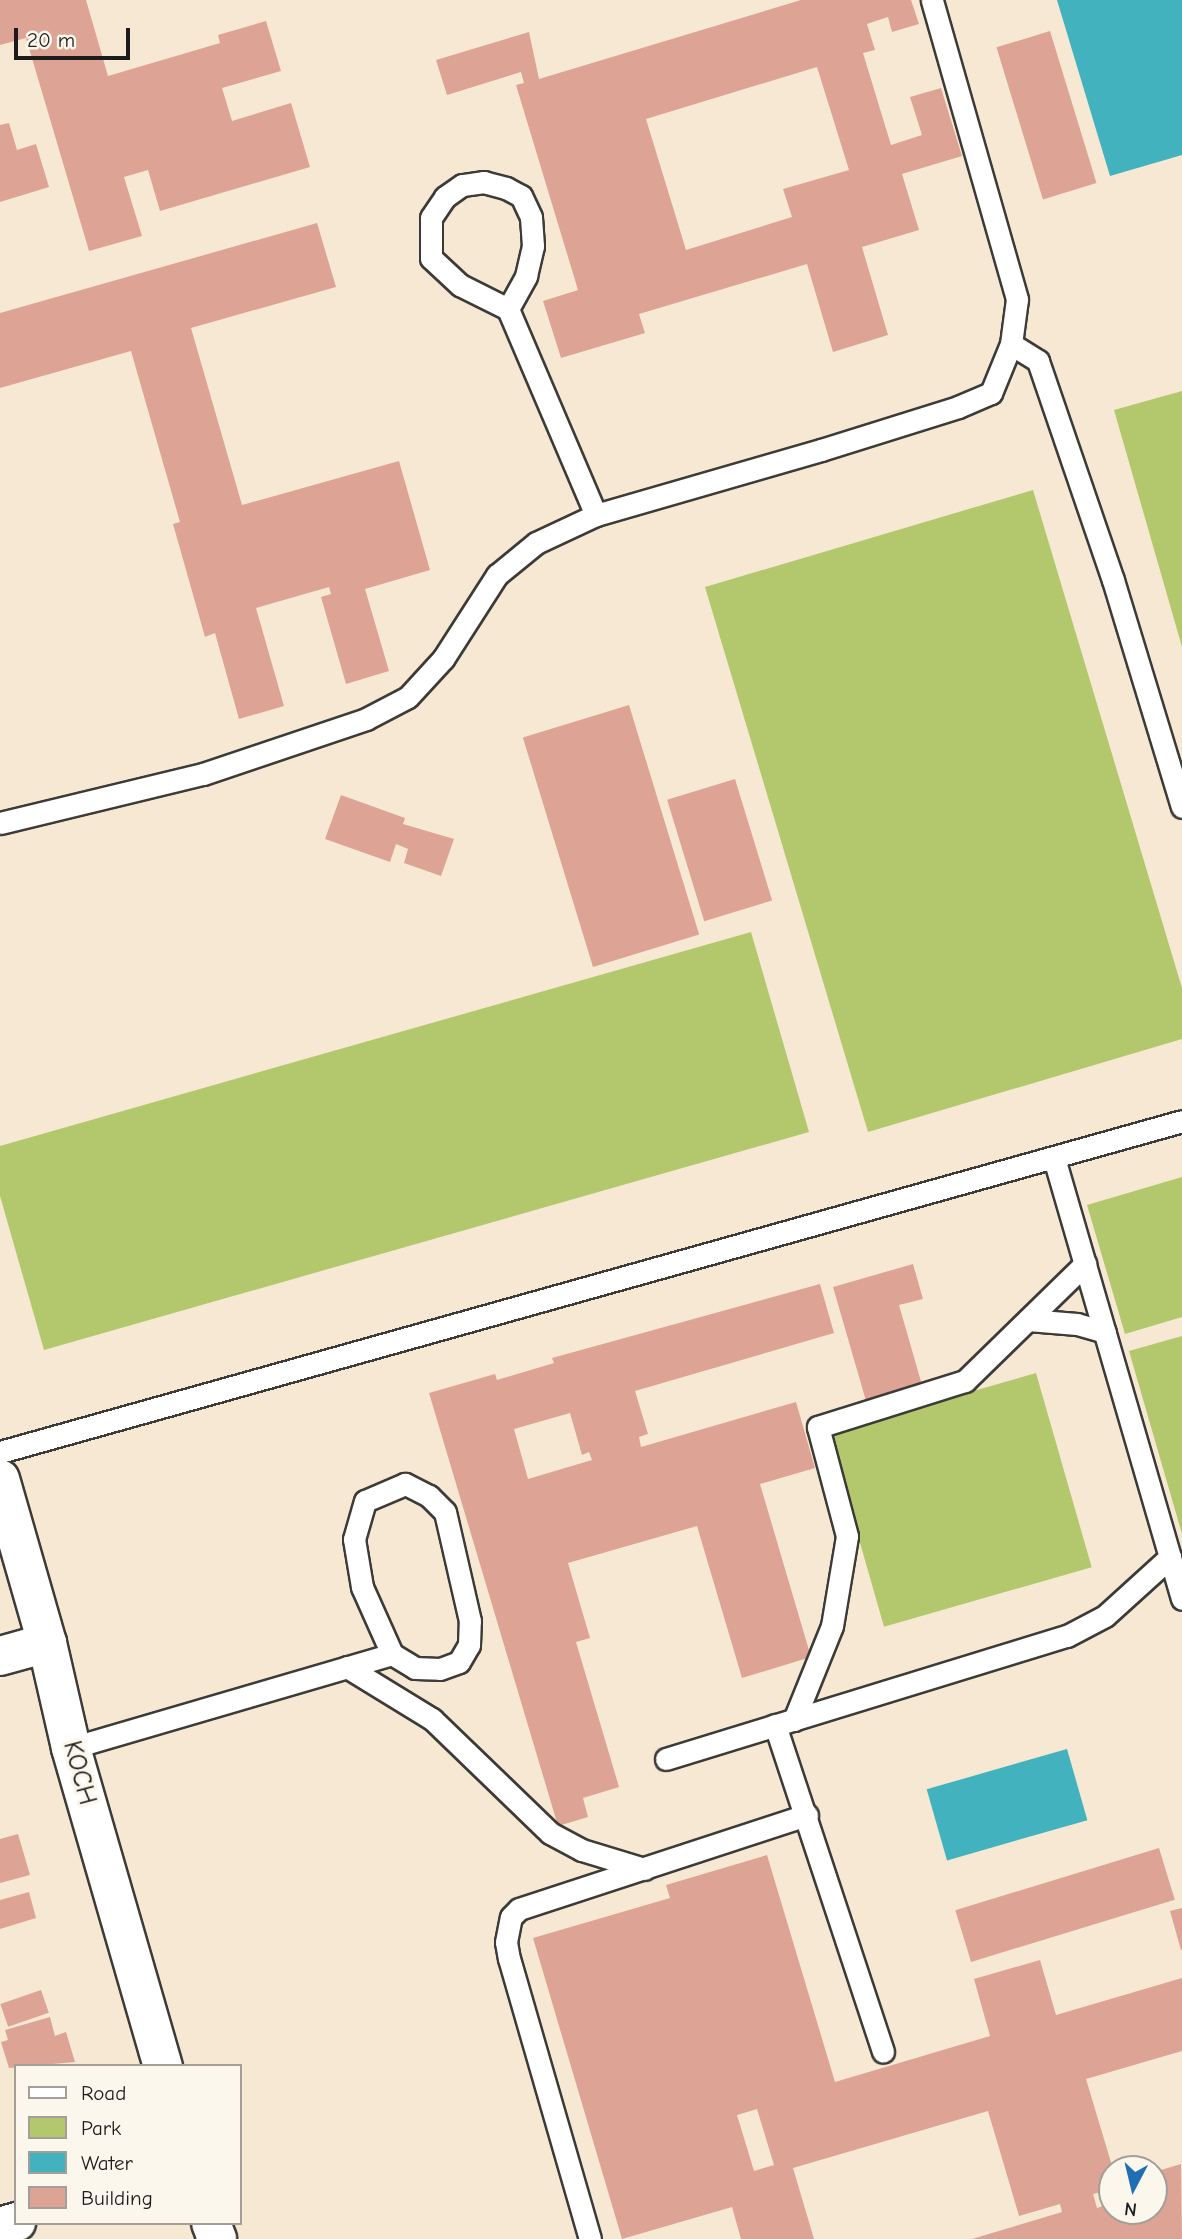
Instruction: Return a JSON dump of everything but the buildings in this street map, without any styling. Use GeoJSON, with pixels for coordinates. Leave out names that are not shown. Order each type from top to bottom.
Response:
{"type":"FeatureCollection","features":[{"type":"Feature","properties":{"kind":"street","name":"KOCH"},"geometry":{"type":"LineString","coordinates":[[0,1479],[47,1643],[71,1748],[162,2064]]}},
{"type":"Feature","properties":{"kind":"street"},"geometry":{"type":"LineString","coordinates":[[0,1657],[47,1643]]}},
{"type":"Feature","properties":{"kind":"lane"},"geometry":{"type":"LineString","coordinates":[[0,823],[203,774],[366,719],[408,697],[443,659],[497,575],[537,543],[596,515],[958,407],[991,393],[1011,344],[1017,299],[932,0]]}},
{"type":"Feature","properties":{"kind":"lane"},"geometry":{"type":"LineString","coordinates":[[508,309],[526,276],[533,246],[531,217],[521,196],[506,188],[484,182],[462,185],[445,197],[431,218],[431,258],[460,285],[508,309],[596,515]]}},
{"type":"Feature","properties":{"kind":"lane"},"geometry":{"type":"LineString","coordinates":[[1011,344],[1038,361],[1113,580],[1182,807]]}},
{"type":"Feature","properties":{"kind":"lane"},"geometry":{"type":"LineString","coordinates":[[0,1452],[1182,1121]]}},
{"type":"Feature","properties":{"kind":"lane"},"geometry":{"type":"LineString","coordinates":[[1054,1158],[1182,1599]]}},
{"type":"Feature","properties":{"kind":"lane"},"geometry":{"type":"LineString","coordinates":[[883,2052],[807,1815],[785,1722],[832,1626],[847,1536],[818,1427],[965,1381],[1085,1264]]}},
{"type":"Feature","properties":{"kind":"lane"},"geometry":{"type":"LineString","coordinates":[[1028,1320],[1077,1324],[1105,1332]]}},
{"type":"Feature","properties":{"kind":"lane"},"geometry":{"type":"LineString","coordinates":[[71,1748],[392,1654],[415,1668],[440,1669],[458,1662],[469,1645],[463,1583],[444,1512],[429,1496],[405,1484],[365,1501],[354,1539],[362,1587],[392,1654]]}},
{"type":"Feature","properties":{"kind":"lane"},"geometry":{"type":"LineString","coordinates":[[666,1759],[1067,1636],[1105,1616],[1170,1557]]}},
{"type":"Feature","properties":{"kind":"lane"},"geometry":{"type":"LineString","coordinates":[[347,1667],[432,1719],[550,1833],[582,1850],[644,1869]]}},
{"type":"Feature","properties":{"kind":"lane"},"geometry":{"type":"LineString","coordinates":[[590,2239],[509,1959],[507,1930],[511,1917],[519,1909],[807,1815]]}},
{"type":"Feature","properties":{"kind":"green space"},"geometry":{"type":"Polygon","coordinates":[[[1182,391],[1182,647],[1114,410],[1182,391]]]}},
{"type":"Feature","properties":{"kind":"green space"},"geometry":{"type":"Polygon","coordinates":[[[1033,490],[1182,988],[1182,1039],[868,1132],[705,587],[1033,490]]]}},
{"type":"Feature","properties":{"kind":"green space"},"geometry":{"type":"Polygon","coordinates":[[[751,932],[809,1132],[44,1350],[0,1196],[0,1146],[751,932]]]}},
{"type":"Feature","properties":{"kind":"green space"},"geometry":{"type":"Polygon","coordinates":[[[1182,1177],[1182,1317],[1125,1334],[1087,1205],[1182,1177]]]}},
{"type":"Feature","properties":{"kind":"green space"},"geometry":{"type":"Polygon","coordinates":[[[1182,1336],[1182,1534],[1129,1351],[1182,1336]]]}},
{"type":"Feature","properties":{"kind":"green space"},"geometry":{"type":"Polygon","coordinates":[[[1036,1373],[1092,1567],[884,1627],[828,1433],[1036,1373]]]}},
{"type":"Feature","properties":{"kind":"water"},"geometry":{"type":"Polygon","coordinates":[[[1057,0],[1182,0],[1182,155],[1110,176],[1057,0]]]}},
{"type":"Feature","properties":{"kind":"water"},"geometry":{"type":"Polygon","coordinates":[[[1067,1749],[1087,1820],[947,1860],[927,1789],[1067,1749]]]}}]}
